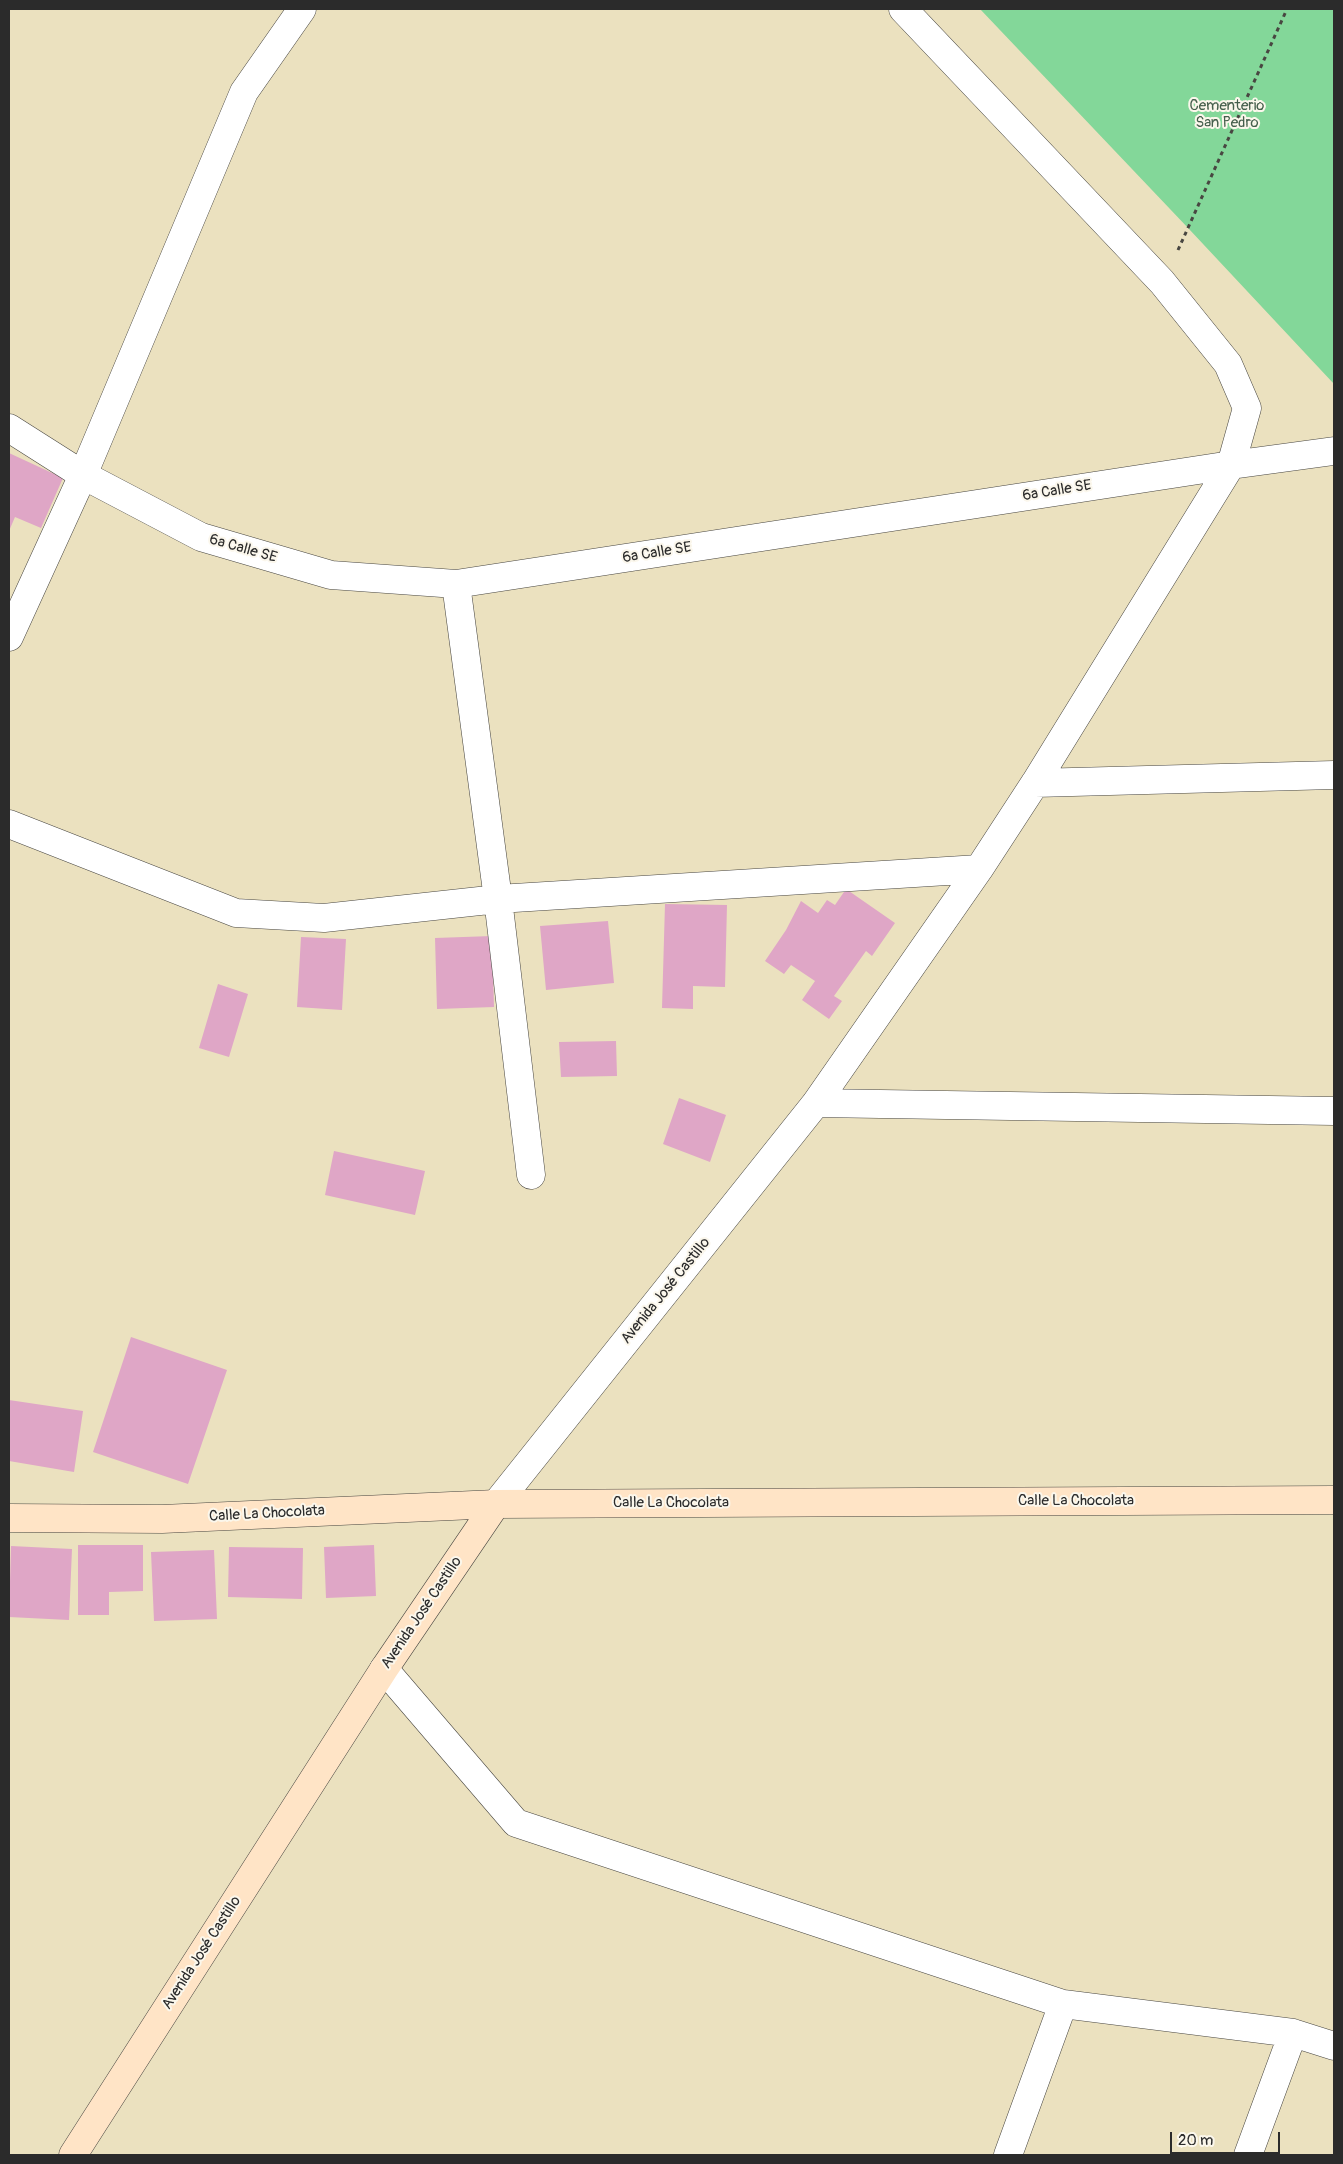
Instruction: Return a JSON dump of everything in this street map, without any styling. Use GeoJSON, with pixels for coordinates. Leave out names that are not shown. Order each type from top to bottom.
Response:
{"type":"FeatureCollection","features":[{"type":"Feature","properties":{"kind":"street"},"geometry":{"type":"LineString","coordinates":[[9,637],[83,474],[244,92],[302,9]]}},
{"type":"Feature","properties":{"kind":"street","name":"Avenida José Castillo"},"geometry":{"type":"LineString","coordinates":[[73,2155],[384,1669],[496,1504],[816,1103],[979,869],[1035,783],[1231,465],[1247,408],[1228,364],[1162,282],[903,9]]}},
{"type":"Feature","properties":{"kind":"street","name":"6a Calle SE"},"geometry":{"type":"LineString","coordinates":[[9,428],[83,474],[201,537],[331,575],[456,584],[1231,465],[1334,451]]}},
{"type":"Feature","properties":{"kind":"street"},"geometry":{"type":"LineString","coordinates":[[456,584],[498,899],[531,1175]]}},
{"type":"Feature","properties":{"kind":"street"},"geometry":{"type":"LineString","coordinates":[[1035,783],[1334,775]]}},
{"type":"Feature","properties":{"kind":"street"},"geometry":{"type":"LineString","coordinates":[[9,824],[236,913],[324,918],[498,899],[979,869]]}},
{"type":"Feature","properties":{"kind":"street"},"geometry":{"type":"LineString","coordinates":[[816,1103],[1334,1111]]}},
{"type":"Feature","properties":{"kind":"street","name":"Calle La Chocolata"},"geometry":{"type":"LineString","coordinates":[[9,1518],[162,1519],[496,1504],[1334,1500]]}},
{"type":"Feature","properties":{"kind":"street"},"geometry":{"type":"LineString","coordinates":[[384,1669],[516,1823],[1063,2004],[1294,2033],[1334,2046]]}},
{"type":"Feature","properties":{"kind":"street"},"geometry":{"type":"LineString","coordinates":[[1008,2155],[1063,2004]]}},
{"type":"Feature","properties":{"kind":"street"},"geometry":{"type":"LineString","coordinates":[[1248,2155],[1294,2033]]}},
{"type":"Feature","properties":{"kind":"path"},"geometry":{"type":"LineString","coordinates":[[1162,282],[1189,229],[1287,9]]}},
{"type":"Feature","properties":{"kind":"green space","name":"Cementerio San Pedro"},"geometry":{"type":"Polygon","coordinates":[[[980,9],[1334,9],[1334,384],[1189,229],[980,9]]]}},
{"type":"Feature","properties":{"kind":"building"},"geometry":{"type":"Polygon","coordinates":[[[9,453],[63,478],[41,528],[15,517],[9,531],[9,453]]]}},
{"type":"Feature","properties":{"kind":"building"},"geometry":{"type":"Polygon","coordinates":[[[846,889],[895,923],[872,956],[866,951],[834,996],[842,1001],[829,1019],[802,1000],[815,981],[791,965],[784,974],[765,961],[786,930],[801,901],[818,913],[827,900],[835,905],[846,889]]]}},
{"type":"Feature","properties":{"kind":"building"},"geometry":{"type":"Polygon","coordinates":[[[665,904],[727,905],[725,987],[693,986],[693,1009],[662,1008],[665,904]]]}},
{"type":"Feature","properties":{"kind":"building"},"geometry":{"type":"Polygon","coordinates":[[[608,921],[614,983],[546,990],[540,926],[608,921]]]}},
{"type":"Feature","properties":{"kind":"building"},"geometry":{"type":"Polygon","coordinates":[[[492,936],[494,1007],[437,1009],[435,938],[492,936]]]}},
{"type":"Feature","properties":{"kind":"building"},"geometry":{"type":"Polygon","coordinates":[[[301,937],[346,939],[342,1010],[297,1007],[301,937]]]}},
{"type":"Feature","properties":{"kind":"building"},"geometry":{"type":"Polygon","coordinates":[[[218,984],[248,994],[229,1057],[199,1048],[218,984]]]}},
{"type":"Feature","properties":{"kind":"building"},"geometry":{"type":"Polygon","coordinates":[[[616,1041],[617,1076],[561,1077],[559,1042],[616,1041]]]}},
{"type":"Feature","properties":{"kind":"building"},"geometry":{"type":"Polygon","coordinates":[[[679,1098],[726,1115],[710,1162],[663,1144],[679,1098]]]}},
{"type":"Feature","properties":{"kind":"building"},"geometry":{"type":"Polygon","coordinates":[[[334,1151],[425,1171],[415,1215],[325,1195],[334,1151]]]}},
{"type":"Feature","properties":{"kind":"building"},"geometry":{"type":"Polygon","coordinates":[[[131,1337],[227,1370],[188,1484],[93,1452],[131,1337]]]}},
{"type":"Feature","properties":{"kind":"building"},"geometry":{"type":"Polygon","coordinates":[[[9,1400],[83,1411],[74,1472],[9,1461],[9,1400]]]}},
{"type":"Feature","properties":{"kind":"building"},"geometry":{"type":"Polygon","coordinates":[[[78,1545],[143,1545],[143,1591],[109,1592],[109,1615],[78,1615],[78,1545]]]}},
{"type":"Feature","properties":{"kind":"building"},"geometry":{"type":"Polygon","coordinates":[[[374,1545],[376,1596],[326,1598],[324,1547],[374,1545]]]}},
{"type":"Feature","properties":{"kind":"building"},"geometry":{"type":"Polygon","coordinates":[[[11,1546],[72,1549],[69,1620],[9,1617],[11,1546]]]}},
{"type":"Feature","properties":{"kind":"building"},"geometry":{"type":"Polygon","coordinates":[[[229,1547],[303,1548],[302,1599],[228,1597],[229,1547]]]}},
{"type":"Feature","properties":{"kind":"building"},"geometry":{"type":"Polygon","coordinates":[[[214,1550],[217,1619],[154,1621],[151,1552],[214,1550]]]}}]}
